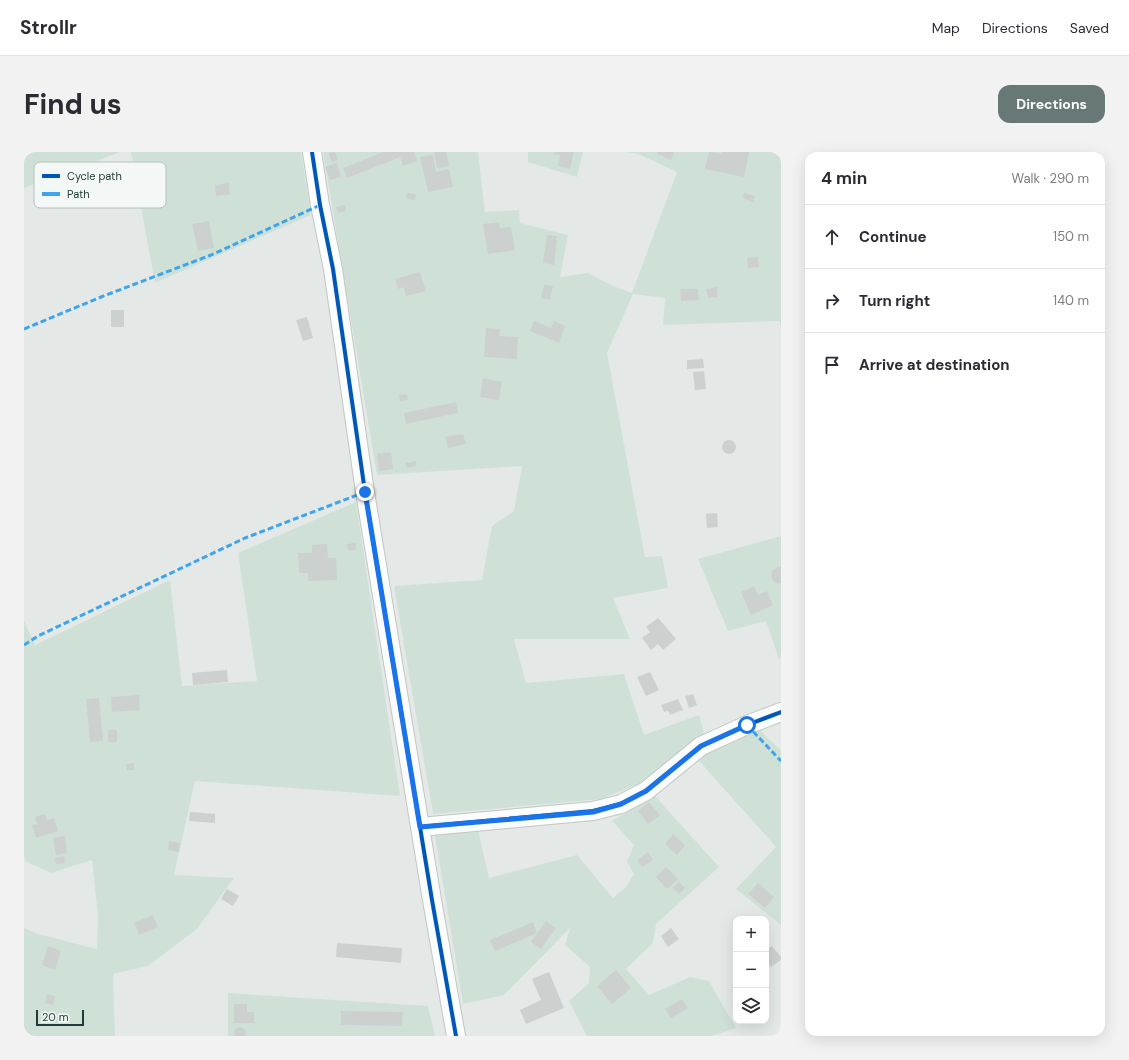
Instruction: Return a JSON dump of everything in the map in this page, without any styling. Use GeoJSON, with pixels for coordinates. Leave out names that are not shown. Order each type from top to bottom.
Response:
{"type":"FeatureCollection","features":[{"type":"Feature","properties":{"kind":"street"},"geometry":{"type":"LineString","coordinates":[[312,152],[320,205],[333,269],[365,492],[456,1036]]}},
{"type":"Feature","properties":{"kind":"street"},"geometry":{"type":"LineString","coordinates":[[420,827],[593,812],[621,804],[646,791],[701,746],[747,725],[781,712]]}},
{"type":"Feature","properties":{"kind":"green space"},"geometry":{"type":"Polygon","coordinates":[[[24,152],[120,152],[93,162],[34,162],[34,184],[24,188],[24,152]]]}},
{"type":"Feature","properties":{"kind":"green space"},"geometry":{"type":"Polygon","coordinates":[[[131,152],[301,152],[311,215],[155,283],[141,208],[166,208],[166,162],[133,162],[131,152]]]}},
{"type":"Feature","properties":{"kind":"green space"},"geometry":{"type":"Polygon","coordinates":[[[323,152],[478,152],[485,212],[519,210],[520,223],[568,235],[560,277],[588,273],[613,286],[632,293],[677,172],[638,154],[625,152],[781,152],[781,327],[779,321],[663,325],[665,298],[633,294],[607,353],[645,557],[662,556],[668,588],[613,598],[630,639],[514,639],[526,683],[624,674],[644,735],[699,715],[704,733],[638,784],[601,799],[433,814],[394,586],[482,580],[492,526],[514,511],[522,466],[377,475],[323,152]]]}},
{"type":"Feature","properties":{"kind":"green space"},"geometry":{"type":"Polygon","coordinates":[[[528,152],[583,152],[577,177],[528,162],[528,152]]]}},
{"type":"Feature","properties":{"kind":"green space"},"geometry":{"type":"Polygon","coordinates":[[[356,502],[400,796],[195,781],[174,875],[234,878],[197,929],[148,966],[113,974],[115,1036],[24,1036],[24,928],[38,934],[97,949],[98,917],[92,860],[51,873],[27,862],[24,857],[24,621],[35,645],[170,580],[182,686],[257,681],[238,553],[356,502]]]}},
{"type":"Feature","properties":{"kind":"green space"},"geometry":{"type":"Polygon","coordinates":[[[781,536],[781,658],[779,659],[766,621],[728,631],[698,559],[781,536]]]}},
{"type":"Feature","properties":{"kind":"green space"},"geometry":{"type":"Polygon","coordinates":[[[759,729],[781,751],[781,925],[736,889],[776,847],[699,761],[711,749],[759,729]]]}},
{"type":"Feature","properties":{"kind":"green space"},"geometry":{"type":"Polygon","coordinates":[[[655,796],[719,867],[656,924],[653,943],[626,969],[649,995],[690,977],[709,981],[736,1028],[712,1036],[587,1036],[569,1001],[589,983],[590,967],[565,945],[570,928],[504,995],[463,1004],[435,836],[478,830],[489,878],[577,855],[613,898],[626,887],[634,874],[627,862],[634,845],[612,821],[655,796]]]}},
{"type":"Feature","properties":{"kind":"green space"},"geometry":{"type":"Polygon","coordinates":[[[228,993],[428,1006],[435,1036],[228,1036],[228,993]]]}},
{"type":"Feature","properties":{"kind":"building"},"geometry":{"type":"Polygon","coordinates":[[[335,152],[338,160],[332,162],[328,153],[335,152]]]}},
{"type":"Feature","properties":{"kind":"building"},"geometry":{"type":"Polygon","coordinates":[[[383,152],[414,152],[417,161],[403,166],[400,157],[347,178],[343,168],[383,152]]]}},
{"type":"Feature","properties":{"kind":"building"},"geometry":{"type":"Polygon","coordinates":[[[434,152],[446,152],[449,166],[437,168],[434,152]]]}},
{"type":"Feature","properties":{"kind":"building"},"geometry":{"type":"Polygon","coordinates":[[[555,152],[574,152],[570,169],[558,166],[560,155],[554,154],[555,152]]]}},
{"type":"Feature","properties":{"kind":"building"},"geometry":{"type":"Polygon","coordinates":[[[658,152],[674,152],[671,160],[657,154],[658,152]]]}},
{"type":"Feature","properties":{"kind":"building"},"geometry":{"type":"Polygon","coordinates":[[[709,152],[722,154],[722,152],[749,152],[744,177],[705,169],[709,152]]]}},
{"type":"Feature","properties":{"kind":"building"},"geometry":{"type":"Polygon","coordinates":[[[433,155],[436,172],[449,169],[453,187],[428,192],[420,157],[433,155]]]}},
{"type":"Feature","properties":{"kind":"building"},"geometry":{"type":"Polygon","coordinates":[[[337,163],[341,177],[330,180],[325,167],[337,163]]]}},
{"type":"Feature","properties":{"kind":"building"},"geometry":{"type":"Polygon","coordinates":[[[229,183],[230,194],[216,196],[215,185],[229,183]]]}},
{"type":"Feature","properties":{"kind":"building"},"geometry":{"type":"Polygon","coordinates":[[[407,193],[416,194],[415,200],[407,199],[407,193]]]}},
{"type":"Feature","properties":{"kind":"building"},"geometry":{"type":"Polygon","coordinates":[[[744,193],[755,196],[753,202],[743,198],[744,193]]]}},
{"type":"Feature","properties":{"kind":"building"},"geometry":{"type":"Polygon","coordinates":[[[345,205],[346,211],[338,213],[336,207],[345,205]]]}},
{"type":"Feature","properties":{"kind":"building"},"geometry":{"type":"Polygon","coordinates":[[[209,221],[214,248],[198,251],[192,224],[209,221]]]}},
{"type":"Feature","properties":{"kind":"building"},"geometry":{"type":"Polygon","coordinates":[[[499,222],[500,228],[511,227],[515,250],[488,254],[483,224],[499,222]]]}},
{"type":"Feature","properties":{"kind":"building"},"geometry":{"type":"Polygon","coordinates":[[[547,235],[557,236],[554,265],[543,263],[547,235]]]}},
{"type":"Feature","properties":{"kind":"building"},"geometry":{"type":"Polygon","coordinates":[[[758,257],[759,267],[748,268],[747,258],[758,257]]]}},
{"type":"Feature","properties":{"kind":"building"},"geometry":{"type":"Polygon","coordinates":[[[420,272],[426,291],[406,296],[404,287],[398,289],[395,279],[420,272]]]}},
{"type":"Feature","properties":{"kind":"building"},"geometry":{"type":"Polygon","coordinates":[[[544,285],[553,286],[550,300],[541,298],[544,285]]]}},
{"type":"Feature","properties":{"kind":"building"},"geometry":{"type":"Polygon","coordinates":[[[717,287],[718,297],[708,298],[706,289],[717,287]]]}},
{"type":"Feature","properties":{"kind":"building"},"geometry":{"type":"Polygon","coordinates":[[[680,289],[698,289],[699,300],[681,301],[680,289]]]}},
{"type":"Feature","properties":{"kind":"building"},"geometry":{"type":"Polygon","coordinates":[[[111,310],[124,310],[124,327],[111,327],[111,310]]]}},
{"type":"Feature","properties":{"kind":"building"},"geometry":{"type":"Polygon","coordinates":[[[307,317],[313,338],[303,341],[296,320],[307,317]]]}},
{"type":"Feature","properties":{"kind":"building"},"geometry":{"type":"Polygon","coordinates":[[[534,321],[551,328],[554,321],[565,326],[559,343],[530,331],[534,321]]]}},
{"type":"Feature","properties":{"kind":"building"},"geometry":{"type":"Polygon","coordinates":[[[486,328],[500,329],[499,336],[518,337],[517,359],[484,357],[486,328]]]}},
{"type":"Feature","properties":{"kind":"building"},"geometry":{"type":"Polygon","coordinates":[[[703,359],[704,368],[687,369],[687,360],[703,359]]]}},
{"type":"Feature","properties":{"kind":"building"},"geometry":{"type":"Polygon","coordinates":[[[704,371],[706,389],[695,390],[693,372],[704,371]]]}},
{"type":"Feature","properties":{"kind":"building"},"geometry":{"type":"Polygon","coordinates":[[[483,378],[502,382],[499,400],[480,397],[483,378]]]}},
{"type":"Feature","properties":{"kind":"building"},"geometry":{"type":"Polygon","coordinates":[[[407,394],[408,400],[400,401],[399,395],[407,394]]]}},
{"type":"Feature","properties":{"kind":"building"},"geometry":{"type":"Polygon","coordinates":[[[456,402],[458,413],[406,424],[404,413],[456,402]]]}},
{"type":"Feature","properties":{"kind":"building"},"geometry":{"type":"Polygon","coordinates":[[[463,434],[466,444],[448,448],[445,437],[463,434]]]}},
{"type":"Feature","properties":{"kind":"building"},"geometry":{"type":"Polygon","coordinates":[[[729,440],[734,442],[736,447],[734,452],[729,454],[724,452],[722,447],[724,442],[729,440]]]}},
{"type":"Feature","properties":{"kind":"building"},"geometry":{"type":"Polygon","coordinates":[[[391,452],[393,469],[379,471],[377,454],[391,452]]]}},
{"type":"Feature","properties":{"kind":"building"},"geometry":{"type":"Polygon","coordinates":[[[416,461],[416,466],[407,468],[405,463],[416,461]]]}},
{"type":"Feature","properties":{"kind":"building"},"geometry":{"type":"Polygon","coordinates":[[[717,513],[718,527],[707,528],[706,514],[717,513]]]}},
{"type":"Feature","properties":{"kind":"building"},"geometry":{"type":"Polygon","coordinates":[[[356,543],[356,550],[348,550],[347,544],[356,543]]]}},
{"type":"Feature","properties":{"kind":"building"},"geometry":{"type":"Polygon","coordinates":[[[327,544],[328,558],[336,558],[337,580],[308,581],[308,573],[299,573],[298,553],[312,553],[312,545],[327,544]]]}},
{"type":"Feature","properties":{"kind":"building"},"geometry":{"type":"Polygon","coordinates":[[[778,567],[781,567],[781,583],[778,584],[773,581],[771,576],[772,571],[778,567]]]}},
{"type":"Feature","properties":{"kind":"building"},"geometry":{"type":"Polygon","coordinates":[[[754,586],[758,595],[767,591],[773,605],[751,615],[741,592],[754,586]]]}},
{"type":"Feature","properties":{"kind":"building"},"geometry":{"type":"Polygon","coordinates":[[[658,618],[676,639],[663,650],[658,644],[651,650],[642,638],[650,632],[646,627],[658,618]]]}},
{"type":"Feature","properties":{"kind":"building"},"geometry":{"type":"Polygon","coordinates":[[[227,670],[228,682],[193,685],[192,673],[227,670]]]}},
{"type":"Feature","properties":{"kind":"building"},"geometry":{"type":"Polygon","coordinates":[[[650,672],[659,690],[646,696],[637,677],[650,672]]]}},
{"type":"Feature","properties":{"kind":"building"},"geometry":{"type":"Polygon","coordinates":[[[693,694],[697,705],[689,708],[685,696],[693,694]]]}},
{"type":"Feature","properties":{"kind":"building"},"geometry":{"type":"Polygon","coordinates":[[[139,695],[140,710],[112,712],[111,697],[139,695]]]}},
{"type":"Feature","properties":{"kind":"building"},"geometry":{"type":"Polygon","coordinates":[[[99,698],[103,741],[90,742],[86,699],[99,698]]]}},
{"type":"Feature","properties":{"kind":"building"},"geometry":{"type":"Polygon","coordinates":[[[678,699],[683,710],[670,715],[668,711],[664,712],[661,705],[678,699]]]}},
{"type":"Feature","properties":{"kind":"building"},"geometry":{"type":"Polygon","coordinates":[[[108,730],[117,730],[117,742],[108,742],[108,730]]]}},
{"type":"Feature","properties":{"kind":"building"},"geometry":{"type":"Polygon","coordinates":[[[134,763],[134,770],[127,770],[126,764],[134,763]]]}},
{"type":"Feature","properties":{"kind":"building"},"geometry":{"type":"Polygon","coordinates":[[[649,802],[660,815],[648,824],[638,811],[649,802]]]}},
{"type":"Feature","properties":{"kind":"building"},"geometry":{"type":"Polygon","coordinates":[[[190,812],[215,814],[215,823],[189,821],[190,812]]]}},
{"type":"Feature","properties":{"kind":"building"},"geometry":{"type":"Polygon","coordinates":[[[45,814],[47,820],[54,818],[58,831],[36,838],[32,825],[37,824],[35,817],[45,814]]]}},
{"type":"Feature","properties":{"kind":"building"},"geometry":{"type":"Polygon","coordinates":[[[673,834],[685,845],[677,855],[665,844],[673,834]]]}},
{"type":"Feature","properties":{"kind":"building"},"geometry":{"type":"Polygon","coordinates":[[[65,836],[67,853],[56,855],[53,838],[65,836]]]}},
{"type":"Feature","properties":{"kind":"building"},"geometry":{"type":"Polygon","coordinates":[[[169,841],[180,843],[179,852],[168,850],[169,841]]]}},
{"type":"Feature","properties":{"kind":"building"},"geometry":{"type":"Polygon","coordinates":[[[648,852],[653,860],[642,867],[637,860],[648,852]]]}},
{"type":"Feature","properties":{"kind":"building"},"geometry":{"type":"Polygon","coordinates":[[[64,856],[65,863],[56,864],[55,858],[64,856]]]}},
{"type":"Feature","properties":{"kind":"building"},"geometry":{"type":"Polygon","coordinates":[[[666,867],[678,879],[667,889],[656,877],[666,867]]]}},
{"type":"Feature","properties":{"kind":"building"},"geometry":{"type":"Polygon","coordinates":[[[679,882],[685,888],[679,894],[673,888],[679,882]]]}},
{"type":"Feature","properties":{"kind":"building"},"geometry":{"type":"Polygon","coordinates":[[[758,883],[774,897],[765,908],[748,894],[758,883]]]}},
{"type":"Feature","properties":{"kind":"building"},"geometry":{"type":"Polygon","coordinates":[[[227,889],[239,896],[233,906],[221,899],[227,889]]]}},
{"type":"Feature","properties":{"kind":"building"},"geometry":{"type":"Polygon","coordinates":[[[153,915],[158,927],[139,935],[134,923],[153,915]]]}},
{"type":"Feature","properties":{"kind":"building"},"geometry":{"type":"Polygon","coordinates":[[[546,921],[556,928],[541,949],[531,942],[546,921]]]}},
{"type":"Feature","properties":{"kind":"building"},"geometry":{"type":"Polygon","coordinates":[[[533,922],[537,933],[495,951],[490,940],[533,922]]]}},
{"type":"Feature","properties":{"kind":"building"},"geometry":{"type":"Polygon","coordinates":[[[671,928],[679,939],[668,947],[661,936],[671,928]]]}},
{"type":"Feature","properties":{"kind":"building"},"geometry":{"type":"Polygon","coordinates":[[[337,943],[402,948],[401,963],[336,957],[337,943]]]}},
{"type":"Feature","properties":{"kind":"building"},"geometry":{"type":"Polygon","coordinates":[[[48,946],[61,951],[55,970],[42,965],[48,946]]]}},
{"type":"Feature","properties":{"kind":"building"},"geometry":{"type":"Polygon","coordinates":[[[772,946],[781,957],[781,960],[771,967],[769,965],[769,948],[772,946]]]}},
{"type":"Feature","properties":{"kind":"building"},"geometry":{"type":"Polygon","coordinates":[[[616,970],[631,988],[612,1004],[597,986],[616,970]]]}},
{"type":"Feature","properties":{"kind":"building"},"geometry":{"type":"Polygon","coordinates":[[[549,972],[564,1008],[526,1024],[520,1010],[541,1000],[532,979],[549,972]]]}},
{"type":"Feature","properties":{"kind":"building"},"geometry":{"type":"Polygon","coordinates":[[[47,994],[55,996],[53,1005],[45,1003],[47,994]]]}},
{"type":"Feature","properties":{"kind":"building"},"geometry":{"type":"Polygon","coordinates":[[[682,999],[688,1008],[671,1018],[665,1009],[682,999]]]}},
{"type":"Feature","properties":{"kind":"building"},"geometry":{"type":"Polygon","coordinates":[[[234,1004],[247,1004],[247,1012],[254,1012],[254,1023],[234,1023],[234,1004]]]}},
{"type":"Feature","properties":{"kind":"building"},"geometry":{"type":"Polygon","coordinates":[[[341,1011],[403,1012],[402,1026],[341,1025],[341,1011]]]}},
{"type":"Feature","properties":{"kind":"building"},"geometry":{"type":"Polygon","coordinates":[[[241,1027],[245,1030],[246,1036],[235,1036],[234,1030],[241,1027]]]}},
{"type":"Feature","properties":{"kind":"marked path"},"geometry":{"type":"LineString","coordinates":[[24,329],[101,297],[211,255],[320,205]]}},
{"type":"Feature","properties":{"kind":"marked path"},"geometry":{"type":"LineString","coordinates":[[24,645],[38,636],[245,538],[365,492]]}},
{"type":"Feature","properties":{"kind":"marked path"},"geometry":{"type":"LineString","coordinates":[[747,725],[781,761]]}},
{"type":"Feature","properties":{"kind":"cycle path"},"geometry":{"type":"LineString","coordinates":[[312,152],[320,205],[333,269],[365,492],[432,900],[456,1036]]}},
{"type":"Feature","properties":{"kind":"cycle path"},"geometry":{"type":"LineString","coordinates":[[420,827],[593,811],[621,804],[646,791],[701,746],[747,725],[781,712]]}},
{"type":"Feature","properties":{"kind":"route"},"geometry":{"type":"LineString","coordinates":[[365,492],[420,827],[593,812],[621,804],[646,791],[701,746],[747,725]]}}]}
